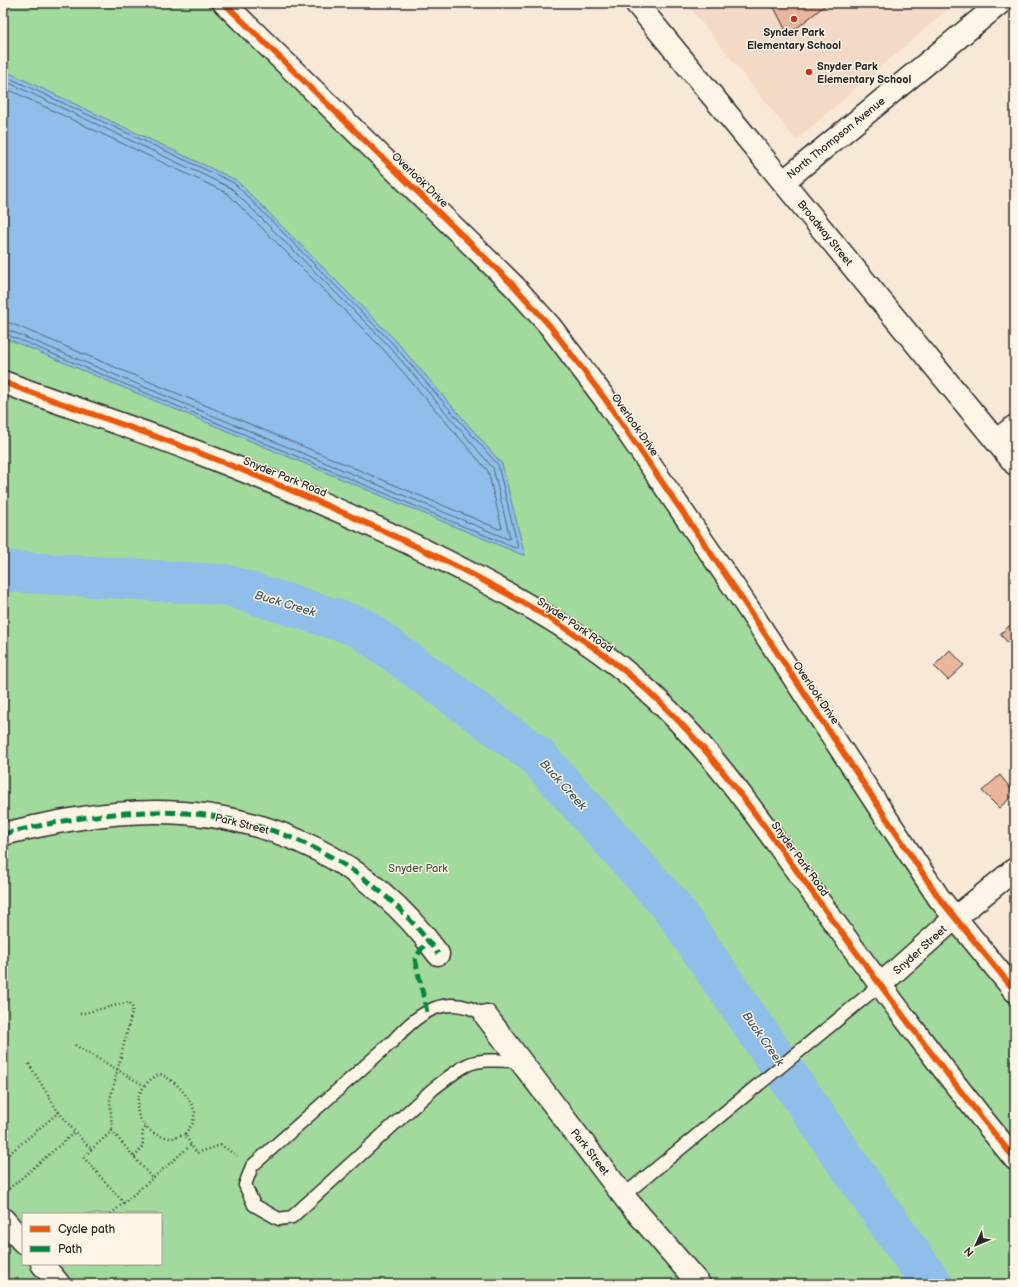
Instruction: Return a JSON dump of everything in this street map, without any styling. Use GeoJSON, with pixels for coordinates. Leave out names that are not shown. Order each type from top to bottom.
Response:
{"type":"FeatureCollection","features":[{"type":"Feature","properties":{"kind":"street","name":"Overlook Drive"},"geometry":{"type":"LineString","coordinates":[[224,3],[514,286],[550,326],[605,399],[722,570],[939,898],[1015,991]]}},
{"type":"Feature","properties":{"kind":"street","name":"Broadway Street"},"geometry":{"type":"LineString","coordinates":[[636,3],[1015,464]]}},
{"type":"Feature","properties":{"kind":"street","name":"North Thompson Avenue"},"geometry":{"type":"LineString","coordinates":[[783,182],[1000,3]]}},
{"type":"Feature","properties":{"kind":"street","name":"Snyder Park Road"},"geometry":{"type":"LineString","coordinates":[[3,382],[200,453],[348,514],[426,550],[514,597],[583,640],[638,682],[678,720],[727,775],[880,985],[969,1103],[1015,1159]]}},
{"type":"Feature","properties":{"kind":"street"},"geometry":{"type":"LineString","coordinates":[[996,441],[1015,426]]}},
{"type":"Feature","properties":{"kind":"street","name":"Park Street"},"geometry":{"type":"LineString","coordinates":[[3,834],[36,826],[104,814],[156,812],[206,815],[246,823],[289,837],[332,856],[367,879],[399,908],[438,954]]}},
{"type":"Feature","properties":{"kind":"street","name":"Snyder Street"},"geometry":{"type":"LineString","coordinates":[[880,985],[956,917],[1015,869]]}},
{"type":"Feature","properties":{"kind":"street","name":"Park Street"},"geometry":{"type":"LineString","coordinates":[[486,1016],[624,1195],[699,1284]]}},
{"type":"Feature","properties":{"kind":"street"},"geometry":{"type":"LineString","coordinates":[[3,1219],[22,1241]]}},
{"type":"Feature","properties":{"kind":"street"},"geometry":{"type":"LineString","coordinates":[[43,1265],[59,1284]]}},
{"type":"Feature","properties":{"kind":"lane"},"geometry":{"type":"LineString","coordinates":[[624,1195],[880,985]]}},
{"type":"Feature","properties":{"kind":"lane"},"geometry":{"type":"LineString","coordinates":[[486,1016],[473,1008],[456,1004],[432,1009],[410,1023],[393,1041],[252,1166],[246,1185],[254,1205],[279,1219],[292,1216],[438,1085],[468,1065],[488,1061],[520,1061]]}},
{"type":"Feature","properties":{"kind":"path"},"geometry":{"type":"LineString","coordinates":[[80,1014],[129,1002],[133,1008],[110,1100],[112,1131],[152,1178]]}},
{"type":"Feature","properties":{"kind":"path"},"geometry":{"type":"LineString","coordinates":[[75,1045],[143,1085]]}},
{"type":"Feature","properties":{"kind":"path"},"geometry":{"type":"LineString","coordinates":[[29,1064],[59,1112],[91,1149]]}},
{"type":"Feature","properties":{"kind":"path"},"geometry":{"type":"LineString","coordinates":[[160,1074],[173,1080],[195,1111],[193,1123],[185,1134],[173,1139],[157,1135],[146,1127],[140,1116],[137,1099],[143,1085],[151,1078],[160,1074]]}},
{"type":"Feature","properties":{"kind":"path"},"geometry":{"type":"LineString","coordinates":[[3,1159],[59,1112]]}},
{"type":"Feature","properties":{"kind":"path"},"geometry":{"type":"LineString","coordinates":[[134,1157],[141,1151],[144,1144],[142,1133],[146,1127]]}},
{"type":"Feature","properties":{"kind":"path"},"geometry":{"type":"LineString","coordinates":[[112,1131],[82,1157],[124,1203]]}},
{"type":"Feature","properties":{"kind":"path"},"geometry":{"type":"LineString","coordinates":[[3,1194],[75,1132]]}},
{"type":"Feature","properties":{"kind":"path"},"geometry":{"type":"LineString","coordinates":[[185,1134],[197,1153],[221,1145],[252,1166]]}},
{"type":"Feature","properties":{"kind":"path"},"geometry":{"type":"LineString","coordinates":[[112,1213],[191,1145]]}},
{"type":"Feature","properties":{"kind":"shaded area","name":"Snyder Park Elementary School"},"geometry":{"type":"Polygon","coordinates":[[[686,3],[955,3],[796,140],[686,3]]]}},
{"type":"Feature","properties":{"kind":"green space","name":"Snyder Park"},"geometry":{"type":"Polygon","coordinates":[[[3,3],[223,3],[550,326],[956,917],[1015,986],[1015,1284],[3,1284],[3,3]]]}},
{"type":"Feature","properties":{"kind":"water"},"geometry":{"type":"Polygon","coordinates":[[[3,70],[236,180],[394,339],[502,464],[525,556],[3,337],[3,70]]]}},
{"type":"Feature","properties":{"kind":"building","name":"Synder Park Elementary School"},"geometry":{"type":"Polygon","coordinates":[[[772,3],[828,3],[788,35],[772,3]]]}},
{"type":"Feature","properties":{"kind":"building"},"geometry":{"type":"Polygon","coordinates":[[[1015,621],[1015,640],[1009,644],[1000,634],[1015,621]]]}},
{"type":"Feature","properties":{"kind":"building"},"geometry":{"type":"Polygon","coordinates":[[[950,650],[964,665],[948,680],[934,666],[950,650]]]}},
{"type":"Feature","properties":{"kind":"building"},"geometry":{"type":"Polygon","coordinates":[[[1000,775],[1015,794],[999,808],[982,791],[1000,775]]]}},
{"type":"Feature","properties":{"kind":"waterway","name":"Buck Creek"},"geometry":{"type":"LineString","coordinates":[[3,571],[226,585],[360,627],[537,756],[672,907],[932,1284]]}},
{"type":"Feature","properties":{"kind":"marked path"},"geometry":{"type":"LineString","coordinates":[[3,834],[79,818],[136,812],[198,814],[239,821],[278,832],[314,848],[349,868],[381,893],[411,921],[438,954]]}},
{"type":"Feature","properties":{"kind":"marked path"},"geometry":{"type":"LineString","coordinates":[[427,1012],[415,959],[428,939]]}},
{"type":"Feature","properties":{"kind":"cycle path"},"geometry":{"type":"LineString","coordinates":[[224,3],[514,286],[550,326],[605,399],[736,590],[939,898],[1015,991]]}},
{"type":"Feature","properties":{"kind":"cycle path"},"geometry":{"type":"LineString","coordinates":[[3,382],[202,454],[305,496],[373,526],[440,558],[516,599],[559,624],[620,667],[639,683],[688,732],[733,785],[913,1029],[963,1095],[1015,1159]]}},
{"type":"Feature","properties":{"kind":"place","name":"Synder Park Elementary School"},"geometry":{"type":"Point","coordinates":[794,19]}},
{"type":"Feature","properties":{"kind":"place","name":"Snyder Park Elementary School"},"geometry":{"type":"Point","coordinates":[809,72]}}]}
